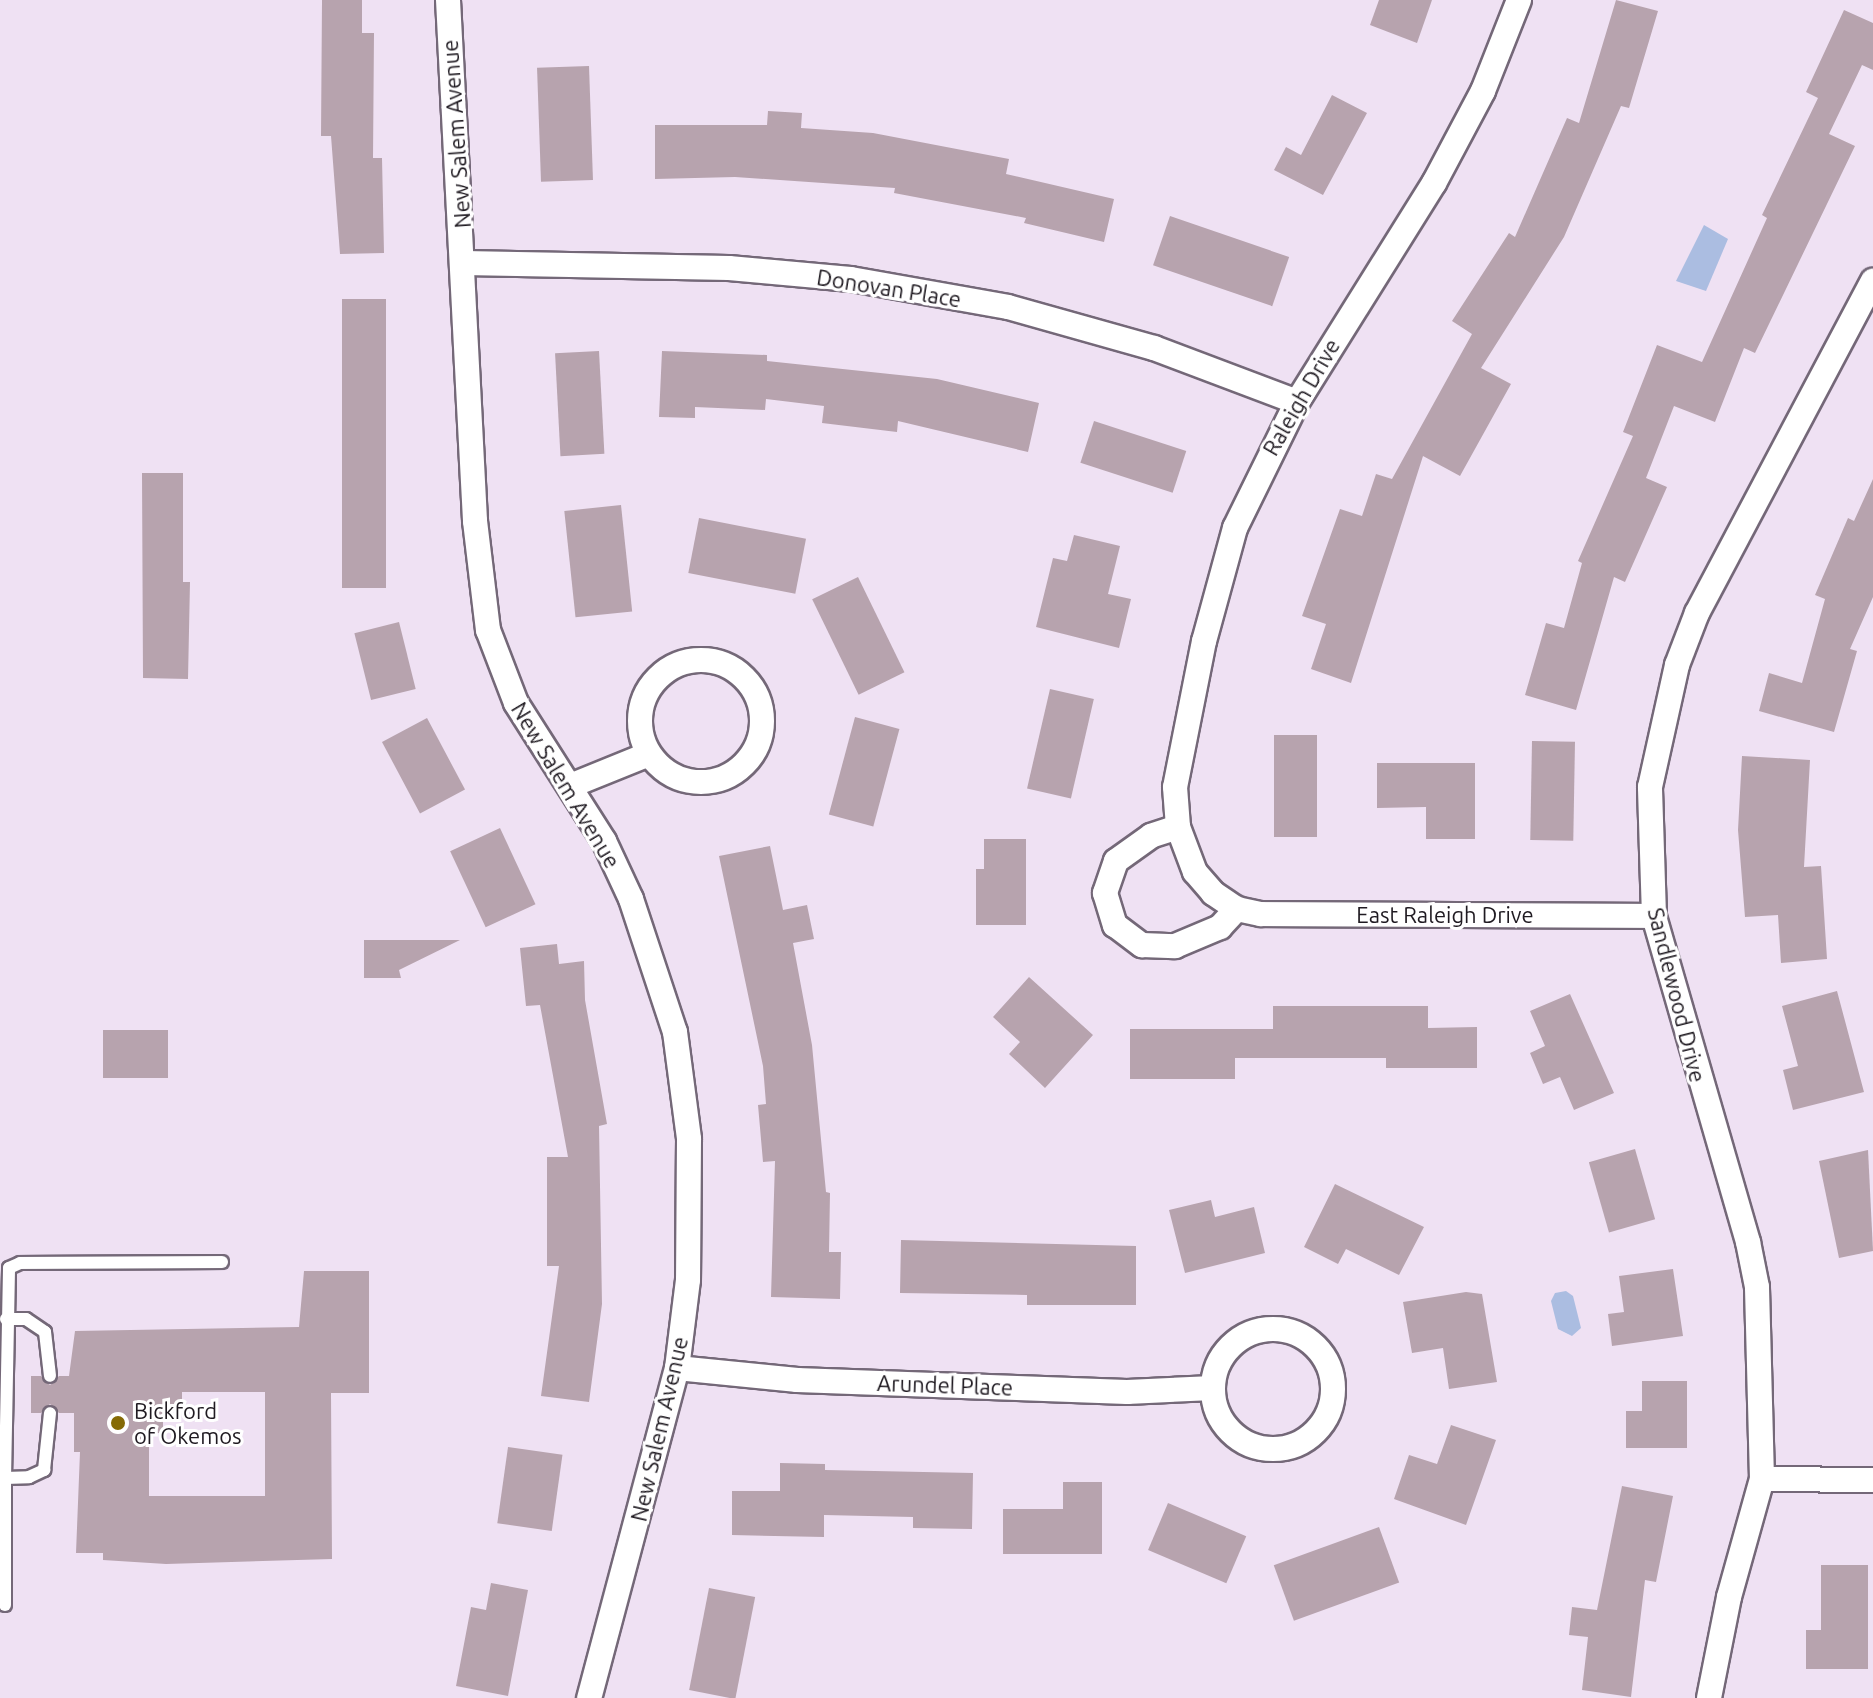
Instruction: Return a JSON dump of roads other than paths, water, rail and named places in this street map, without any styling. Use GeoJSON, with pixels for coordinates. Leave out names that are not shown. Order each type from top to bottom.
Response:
{"type":"FeatureCollection","features":[{"type":"Feature","properties":{"kind":"street","name":"New Salem Avenue"},"geometry":{"type":"LineString","coordinates":[[448,0],[475,521],[488,630],[516,703],[570,786],[631,899],[675,1032],[689,1181],[688,1280],[677,1368],[589,1698]]}},
{"type":"Feature","properties":{"kind":"street","name":"Raleigh Drive"},"geometry":{"type":"LineString","coordinates":[[1237,909],[1213,893],[1195,872],[1178,827],[1175,787],[1204,641],[1235,528],[1297,402],[1434,183],[1483,91],[1519,0]]}},
{"type":"Feature","properties":{"kind":"street","name":"Donovan Place"},"geometry":{"type":"LineString","coordinates":[[464,263],[729,268],[851,279],[1008,307],[1154,348],[1297,402]]}},
{"type":"Feature","properties":{"kind":"street","name":"Sandlewood Drive"},"geometry":{"type":"LineString","coordinates":[[1709,1698],[1729,1597],[1762,1479],[1757,1287],[1748,1242],[1654,916],[1650,787],[1677,665],[1721,563],[1873,281]]}},
{"type":"Feature","properties":{"kind":"street"},"geometry":{"type":"LineString","coordinates":[[716,661],[731,667],[754,689],[762,735],[756,751],[734,774],[719,780],[687,781],[672,776],[649,754],[642,739],[641,707],[647,692],[669,669],[684,662],[716,661]]}},
{"type":"Feature","properties":{"kind":"street"},"geometry":{"type":"LineString","coordinates":[[570,786],[649,754]]}},
{"type":"Feature","properties":{"kind":"street"},"geometry":{"type":"LineString","coordinates":[[1178,827],[1151,836],[1116,861],[1105,893],[1111,916],[1127,937],[1159,948],[1194,940],[1220,927],[1237,909]]}},
{"type":"Feature","properties":{"kind":"street","name":"East Raleigh Drive"},"geometry":{"type":"LineString","coordinates":[[1237,909],[1261,914],[1654,916]]}},
{"type":"Feature","properties":{"kind":"street"},"geometry":{"type":"LineString","coordinates":[[1274,1330],[1290,1332],[1316,1348],[1333,1391],[1330,1407],[1314,1433],[1287,1448],[1271,1449],[1241,1441],[1229,1430],[1220,1418],[1213,1388],[1215,1372],[1231,1346],[1259,1331],[1274,1330]]}},
{"type":"Feature","properties":{"kind":"street","name":"Arundel Place"},"geometry":{"type":"LineString","coordinates":[[677,1368],[797,1380],[1127,1392],[1213,1388]]}},
{"type":"Feature","properties":{"kind":"street"},"geometry":{"type":"LineString","coordinates":[[1762,1479],[1873,1480]]}},
{"type":"Feature","properties":{"kind":"lane"},"geometry":{"type":"LineString","coordinates":[[5,1605],[6,1273],[20,1263],[222,1262]]}},
{"type":"Feature","properties":{"kind":"lane"},"geometry":{"type":"LineString","coordinates":[[6,1319],[26,1319],[45,1332],[50,1376]]}},
{"type":"Feature","properties":{"kind":"lane"},"geometry":{"type":"LineString","coordinates":[[3,1478],[29,1477],[44,1470],[50,1413]]}},
{"type":"Feature","properties":{"kind":"water"},"geometry":{"type":"Polygon","coordinates":[[[1704,225],[1728,239],[1706,291],[1676,281],[1704,225]]]}},
{"type":"Feature","properties":{"kind":"water"},"geometry":{"type":"Polygon","coordinates":[[[1566,1291],[1573,1296],[1581,1328],[1572,1336],[1558,1329],[1551,1301],[1555,1293],[1566,1291]]]}},
{"type":"Feature","properties":{"kind":"place","name":"Bickford of Okemos"},"geometry":{"type":"Point","coordinates":[118,1423]}}]}
